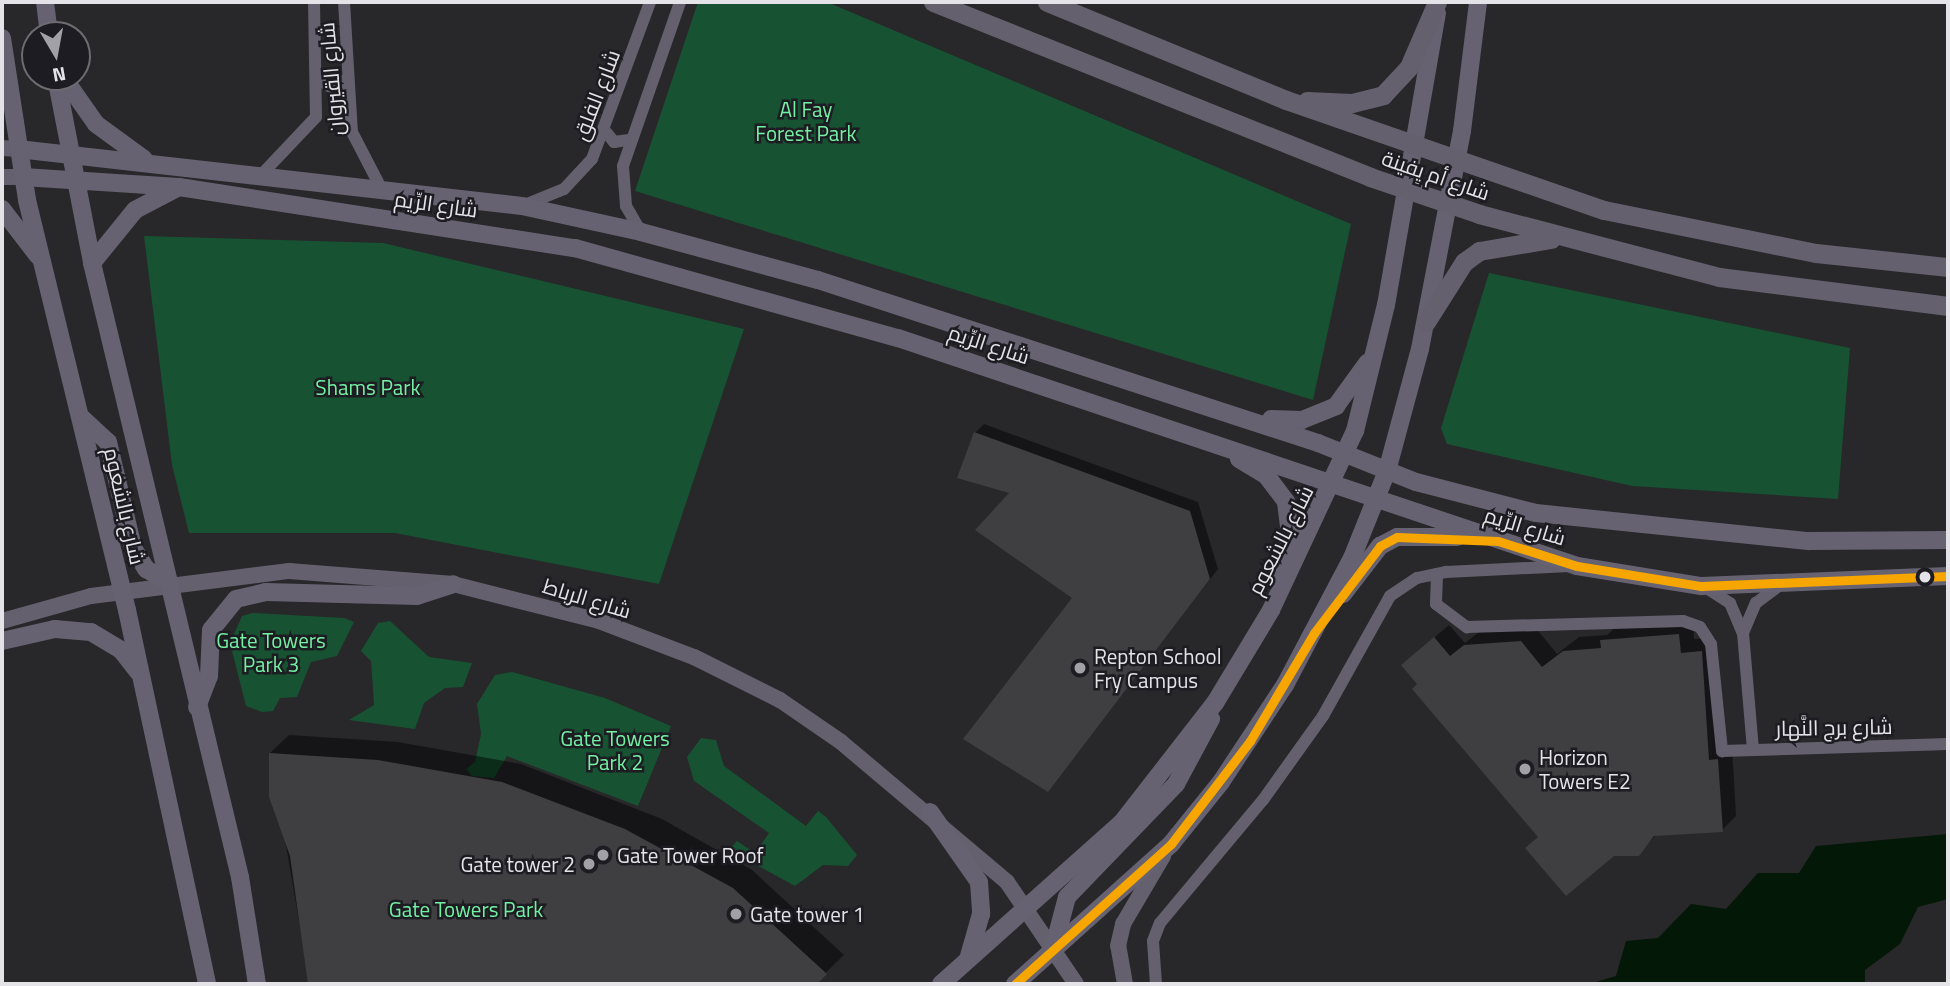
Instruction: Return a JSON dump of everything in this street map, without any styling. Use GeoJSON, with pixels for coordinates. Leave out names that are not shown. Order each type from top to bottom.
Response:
{"type":"FeatureCollection","features":[{"type":"Feature","properties":{"kind":"main road"},"geometry":{"type":"LineString","coordinates":[[45,2],[48,21]]}},
{"type":"Feature","properties":{"kind":"main road","name":"شارع أم يِفينة"},"geometry":{"type":"LineString","coordinates":[[933,2],[1445,204],[1560,238],[1718,277],[1948,306]]}},
{"type":"Feature","properties":{"kind":"main road","name":"شارع أم يِفينة"},"geometry":{"type":"LineString","coordinates":[[1048,2],[1286,100],[1454,162],[1662,224],[1816,253],[1948,267]]}},
{"type":"Feature","properties":{"kind":"main road"},"geometry":{"type":"LineString","coordinates":[[1286,100],[1352,103],[1383,95],[1409,67],[1438,2]]}},
{"type":"Feature","properties":{"kind":"main road","name":"شارع بالشعوم"},"geometry":{"type":"LineString","coordinates":[[941,984],[1123,821],[1215,703],[1271,610],[1347,455],[1375,351],[1416,146],[1438,2]]}},
{"type":"Feature","properties":{"kind":"main road"},"geometry":{"type":"LineString","coordinates":[[1015,984],[1171,844],[1250,741],[1314,633],[1387,471],[1426,322],[1478,2]]}},
{"type":"Feature","properties":{"kind":"main road","name":"شارع بالشعوم"},"geometry":{"type":"LineString","coordinates":[[2,38],[10,148],[23,177],[82,418],[207,984]]}},
{"type":"Feature","properties":{"kind":"main road","name":"شارع بالشعوم"},"geometry":{"type":"LineString","coordinates":[[59,91],[92,262],[240,877],[257,984]]}},
{"type":"Feature","properties":{"kind":"main road"},"geometry":{"type":"LineString","coordinates":[[73,91],[96,124],[147,161]]}},
{"type":"Feature","properties":{"kind":"main road","name":"شارع الرِّيم"},"geometry":{"type":"LineString","coordinates":[[10,148],[263,173],[522,206],[641,232],[818,280],[1212,408],[1387,471],[1535,513],[1809,541],[1948,540]]}},
{"type":"Feature","properties":{"kind":"main road","name":"شارع الرِّيم"},"geometry":{"type":"LineString","coordinates":[[23,177],[179,187],[575,248],[793,306],[1202,438],[1374,502],[1577,566],[1701,586],[1780,585],[1948,576]]}},
{"type":"Feature","properties":{"kind":"main road"},"geometry":{"type":"LineString","coordinates":[[92,262],[135,210],[179,187]]}},
{"type":"Feature","properties":{"kind":"main road"},"geometry":{"type":"LineString","coordinates":[[2,209],[45,266]]}},
{"type":"Feature","properties":{"kind":"main road"},"geometry":{"type":"LineString","coordinates":[[1426,322],[1464,262],[1479,251],[1560,238]]}},
{"type":"Feature","properties":{"kind":"main road"},"geometry":{"type":"LineString","coordinates":[[1212,408],[1302,420],[1336,406],[1375,351]]}},
{"type":"Feature","properties":{"kind":"main road"},"geometry":{"type":"LineString","coordinates":[[82,418],[108,442],[139,559],[170,583]]}},
{"type":"Feature","properties":{"kind":"main road"},"geometry":{"type":"LineString","coordinates":[[1202,438],[1266,475],[1286,502],[1290,533],[1271,610]]}},
{"type":"Feature","properties":{"kind":"main road"},"geometry":{"type":"LineString","coordinates":[[1314,633],[1380,546],[1397,537],[1498,541]]}},
{"type":"Feature","properties":{"kind":"main road"},"geometry":{"type":"LineString","coordinates":[[197,707],[209,676],[211,630],[236,599],[266,592],[417,596],[453,584]]}},
{"type":"Feature","properties":{"kind":"main road"},"geometry":{"type":"LineString","coordinates":[[2,641],[55,629],[92,632],[121,650],[142,680]]}},
{"type":"Feature","properties":{"kind":"main road"},"geometry":{"type":"LineString","coordinates":[[1054,950],[1068,897],[1176,784],[1200,746],[1215,703]]}},
{"type":"Feature","properties":{"kind":"main road"},"geometry":{"type":"LineString","coordinates":[[930,812],[979,882],[981,914],[969,958]]}},
{"type":"Feature","properties":{"kind":"street","name":"شارع القيروان"},"geometry":{"type":"LineString","coordinates":[[263,173],[316,117],[318,78],[314,2]]}},
{"type":"Feature","properties":{"kind":"street","name":"شارع القيروان"},"geometry":{"type":"LineString","coordinates":[[344,2],[352,132],[381,188]]}},
{"type":"Feature","properties":{"kind":"street","name":"شارع الفلق"},"geometry":{"type":"LineString","coordinates":[[522,206],[564,189],[606,132],[650,2]]}},
{"type":"Feature","properties":{"kind":"street"},"geometry":{"type":"LineString","coordinates":[[641,232],[622,188],[629,141],[680,2]]}},
{"type":"Feature","properties":{"kind":"street"},"geometry":{"type":"LineString","coordinates":[[318,78],[335,90],[347,79]]}},
{"type":"Feature","properties":{"kind":"street"},"geometry":{"type":"LineString","coordinates":[[606,132],[614,142],[629,141]]}},
{"type":"Feature","properties":{"kind":"street","name":"شارع الرِّيم"},"geometry":{"type":"LineString","coordinates":[[2,177],[23,177]]}},
{"type":"Feature","properties":{"kind":"street"},"geometry":{"type":"LineString","coordinates":[[1156,984],[1153,941],[1160,923],[1263,800],[1323,716],[1382,605],[1403,585],[1437,574],[1577,566]]}},
{"type":"Feature","properties":{"kind":"street","name":"شارع الرباط"},"geometry":{"type":"LineString","coordinates":[[2,621],[121,591],[170,583],[289,571],[453,584],[599,621],[694,657],[780,700],[930,812],[1027,907],[1076,984]]}},
{"type":"Feature","properties":{"kind":"street"},"geometry":{"type":"LineString","coordinates":[[1437,574],[1436,604],[1466,627],[1683,621],[1700,626],[1711,644],[1721,751],[1753,748]]}},
{"type":"Feature","properties":{"kind":"street"},"geometry":{"type":"LineString","coordinates":[[1743,633],[1756,603],[1780,585]]}},
{"type":"Feature","properties":{"kind":"street","name":"شارع برج النَّهار"},"geometry":{"type":"LineString","coordinates":[[1701,586],[1730,603],[1743,633],[1753,748],[1948,744]]}},
{"type":"Feature","properties":{"kind":"street"},"geometry":{"type":"LineString","coordinates":[[1125,984],[1118,946],[1122,924],[1171,844]]}},
{"type":"Feature","properties":{"kind":"green space","name":"Al Fay Forest Park"},"geometry":{"type":"Polygon","coordinates":[[[698,2],[827,2],[1351,224],[1313,400],[635,191],[698,2]]]}},
{"type":"Feature","properties":{"kind":"green space","name":"Shams Park"},"geometry":{"type":"Polygon","coordinates":[[[144,236],[383,243],[744,329],[659,584],[395,533],[189,533],[172,465],[144,236]]]}},
{"type":"Feature","properties":{"kind":"green space"},"geometry":{"type":"Polygon","coordinates":[[[1489,273],[1850,348],[1838,499],[1632,486],[1447,444],[1441,428],[1489,273]]]}},
{"type":"Feature","properties":{"kind":"green space","name":"Gate Towers Park 3"},"geometry":{"type":"Polygon","coordinates":[[[252,613],[344,618],[354,622],[337,656],[311,662],[297,697],[280,698],[273,711],[262,712],[246,706],[230,643],[242,616],[252,613]]]}},
{"type":"Feature","properties":{"kind":"green space","name":"Gate Towers Park 3"},"geometry":{"type":"Polygon","coordinates":[[[390,621],[429,657],[472,663],[463,687],[445,688],[424,703],[415,729],[349,720],[374,705],[371,661],[361,651],[378,623],[390,621]]]}},
{"type":"Feature","properties":{"kind":"green space","name":"Gate Towers Park 2"},"geometry":{"type":"Polygon","coordinates":[[[512,672],[605,698],[671,726],[638,806],[507,756],[494,778],[472,776],[466,769],[475,762],[481,734],[477,704],[495,675],[512,672]]]}},
{"type":"Feature","properties":{"kind":"green space"},"geometry":{"type":"Polygon","coordinates":[[[701,738],[716,740],[724,766],[806,826],[818,811],[826,817],[857,855],[848,866],[823,865],[795,886],[729,850],[737,841],[755,853],[769,833],[694,781],[687,757],[701,738]]]}},
{"type":"Feature","properties":{"kind":"shaded area"},"geometry":{"type":"Polygon","coordinates":[[[1948,834],[1948,899],[1918,907],[1900,944],[1865,970],[1865,984],[1589,984],[1616,976],[1626,941],[1658,938],[1691,904],[1726,909],[1758,873],[1799,873],[1816,846],[1948,834]]]}},
{"type":"Feature","properties":{"kind":"building","name":"Repton School Fry Campus"},"geometry":{"type":"Polygon","coordinates":[[[974,432],[1190,511],[1210,579],[1048,792],[963,739],[1072,598],[975,530],[1009,493],[957,478],[974,432]]]}},
{"type":"Feature","properties":{"kind":"building"},"geometry":{"type":"Polygon","coordinates":[[[1679,634],[1681,653],[1702,651],[1709,760],[1718,759],[1723,832],[1654,836],[1639,856],[1614,856],[1566,896],[1525,848],[1538,837],[1412,689],[1417,684],[1401,665],[1434,637],[1450,656],[1464,645],[1521,641],[1542,667],[1563,651],[1601,648],[1600,640],[1679,634]]]}},
{"type":"Feature","properties":{"kind":"building"},"geometry":{"type":"Polygon","coordinates":[[[269,753],[378,760],[502,782],[625,829],[733,888],[827,974],[817,984],[308,984],[290,856],[269,797],[269,753]]]}},
{"type":"Feature","properties":{"kind":"transit line"},"geometry":{"type":"LineString","coordinates":[[1015,984],[1171,844],[1250,741],[1314,633],[1380,546],[1397,537],[1498,541],[1577,566],[1701,586],[1948,576]]}},
{"type":"Feature","properties":{"kind":"place","name":"Repton School Fry Campus"},"geometry":{"type":"Point","coordinates":[1080,668]}},
{"type":"Feature","properties":{"kind":"place","name":"Horizon Towers E2"},"geometry":{"type":"Point","coordinates":[1525,769]}},
{"type":"Feature","properties":{"kind":"place","name":"Gate Tower Roof"},"geometry":{"type":"Point","coordinates":[603,855]}},
{"type":"Feature","properties":{"kind":"place","name":"Gate tower 2"},"geometry":{"type":"Point","coordinates":[589,864]}},
{"type":"Feature","properties":{"kind":"place","name":"Gate tower 1"},"geometry":{"type":"Point","coordinates":[736,914]}},
{"type":"Feature","properties":{"kind":"park label","name":"Gate Towers Park"},"geometry":{"type":"Point","coordinates":[466,909]}}]}
